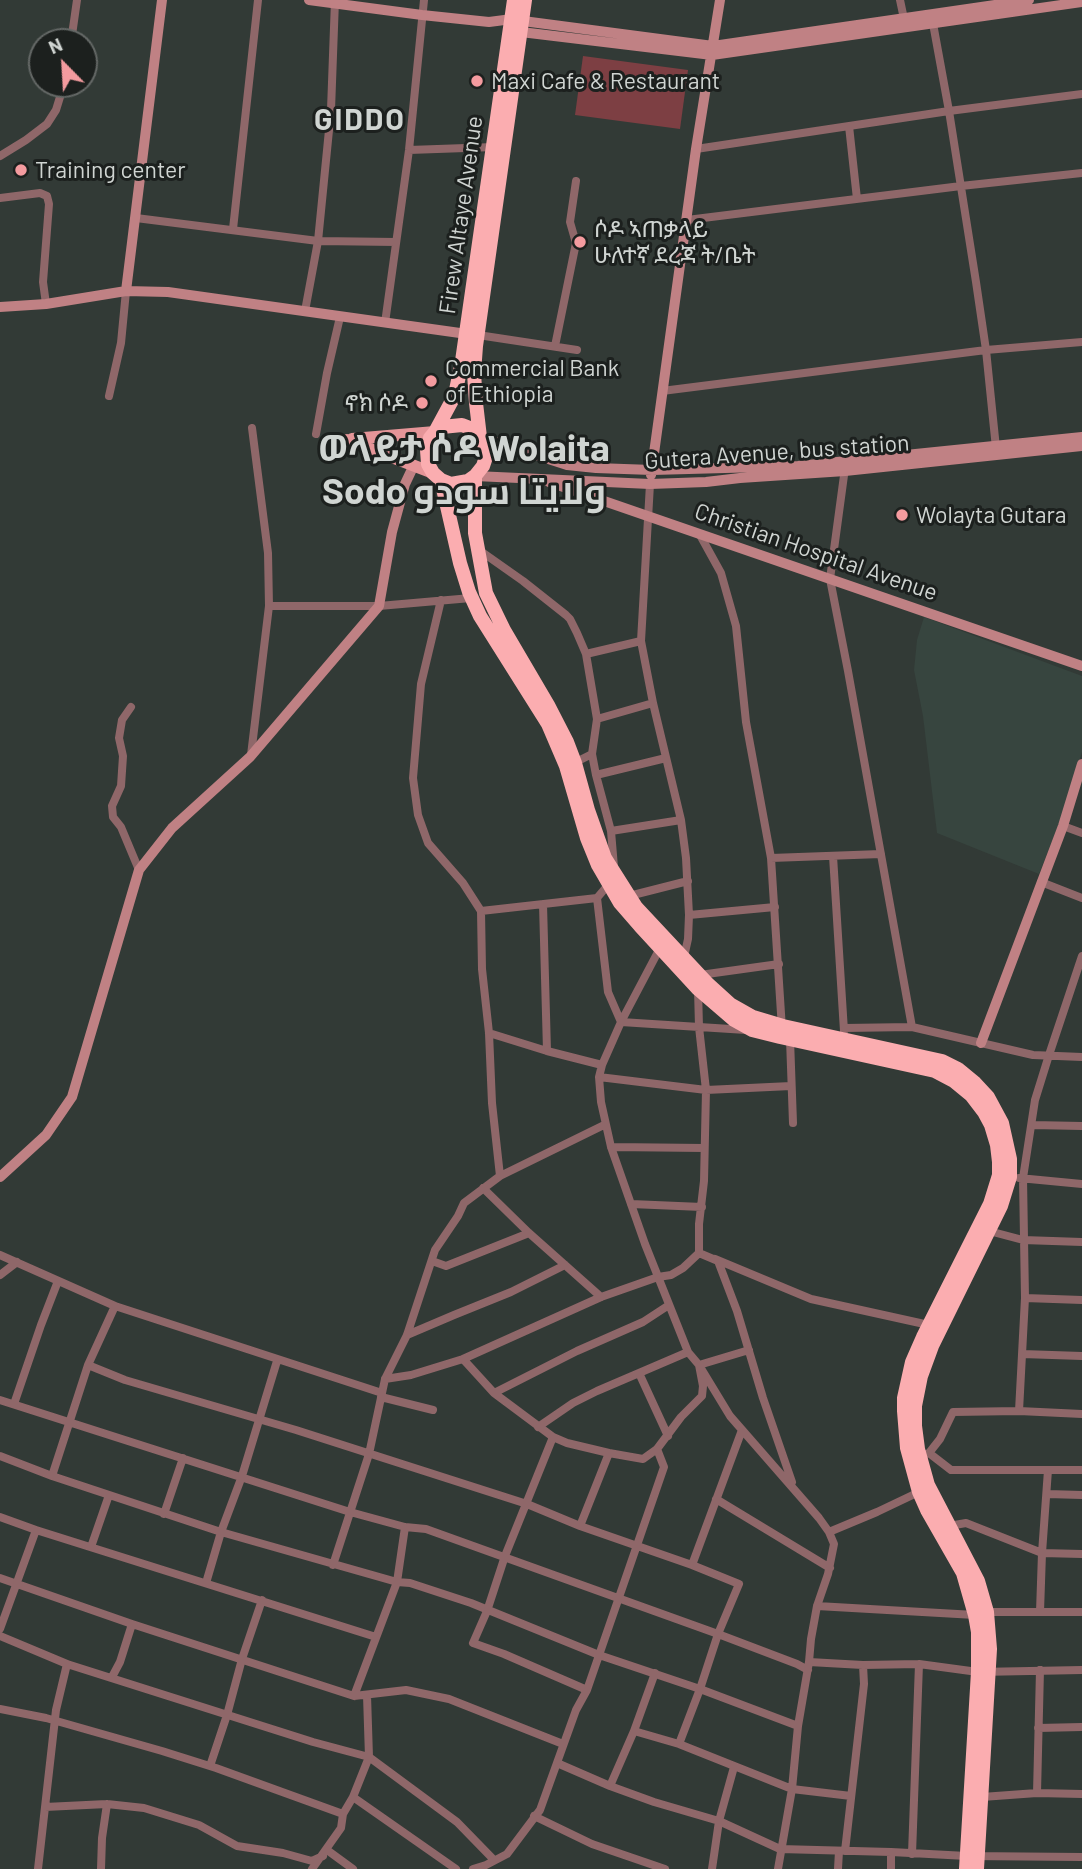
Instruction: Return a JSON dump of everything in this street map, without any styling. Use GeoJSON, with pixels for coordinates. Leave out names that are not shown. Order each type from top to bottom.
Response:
{"type":"FeatureCollection","features":[{"type":"Feature","properties":{"kind":"highway","name":"Firew Altaye Avenue"},"geometry":{"type":"LineString","coordinates":[[514,0],[516,25]]}},
{"type":"Feature","properties":{"kind":"highway","name":"Firew Altaye Avenue"},"geometry":{"type":"LineString","coordinates":[[435,432],[454,395],[472,334],[516,25],[525,0]]}},
{"type":"Feature","properties":{"kind":"highway","name":"Firew Altaye Avenue"},"geometry":{"type":"LineString","coordinates":[[472,334],[480,437]]}},
{"type":"Feature","properties":{"kind":"highway"},"geometry":{"type":"LineString","coordinates":[[437,477],[457,484],[475,476],[486,457],[485,447],[475,430],[462,425],[442,427],[435,432],[430,438],[427,450],[428,464],[437,477],[471,598],[570,765]]}},
{"type":"Feature","properties":{"kind":"highway"},"geometry":{"type":"LineString","coordinates":[[475,476],[474,533],[486,593],[504,630],[548,705],[620,903],[660,948],[680,961]]}},
{"type":"Feature","properties":{"kind":"highway"},"geometry":{"type":"LineString","coordinates":[[611,879],[629,896],[722,1012],[752,1030],[784,1034],[935,1071],[954,1081],[971,1095],[985,1112],[997,1145],[999,1162],[1010,1177]]}},
{"type":"Feature","properties":{"kind":"highway"},"geometry":{"type":"LineString","coordinates":[[699,982],[730,1004],[784,1034],[844,1034],[942,1061],[958,1069],[975,1083],[988,1097],[1002,1123],[1010,1159],[1010,1177],[1001,1206],[932,1346],[921,1376],[915,1406],[915,1426],[924,1454],[928,1485],[978,1581],[981,1614],[990,1650],[983,1672],[972,1862]]}},
{"type":"Feature","properties":{"kind":"highway"},"geometry":{"type":"LineString","coordinates":[[981,1614],[963,1573],[919,1492],[907,1448],[904,1426],[905,1398],[912,1363],[929,1325],[990,1204],[1010,1177]]}},
{"type":"Feature","properties":{"kind":"highway"},"geometry":{"type":"LineString","coordinates":[[972,1862],[982,1797],[983,1672]]}},
{"type":"Feature","properties":{"kind":"main road"},"geometry":{"type":"LineString","coordinates":[[125,291],[162,0]]}},
{"type":"Feature","properties":{"kind":"main road"},"geometry":{"type":"LineString","coordinates":[[309,0],[713,50],[932,19],[1082,2]]}},
{"type":"Feature","properties":{"kind":"main road"},"geometry":{"type":"LineString","coordinates":[[650,484],[696,149],[720,0]]}},
{"type":"Feature","properties":{"kind":"main road"},"geometry":{"type":"LineString","coordinates":[[713,50],[904,19],[932,19],[996,2],[1029,0]]}},
{"type":"Feature","properties":{"kind":"main road"},"geometry":{"type":"LineString","coordinates":[[0,307],[46,304],[125,291],[168,292],[472,334]]}},
{"type":"Feature","properties":{"kind":"main road"},"geometry":{"type":"LineString","coordinates":[[435,432],[347,440],[414,465],[437,477]]}},
{"type":"Feature","properties":{"kind":"main road"},"geometry":{"type":"LineString","coordinates":[[480,437],[567,465],[652,470],[845,466],[996,450],[1082,437]]}},
{"type":"Feature","properties":{"kind":"main road"},"geometry":{"type":"LineString","coordinates":[[996,450],[1082,446]]}},
{"type":"Feature","properties":{"kind":"main road"},"geometry":{"type":"LineString","coordinates":[[0,1177],[46,1135],[72,1097],[139,870],[172,828],[250,757],[379,606],[392,532],[405,484],[414,465]]}},
{"type":"Feature","properties":{"kind":"main road","name":"Gutera Avenue, bus station"},"geometry":{"type":"LineString","coordinates":[[475,476],[650,484],[706,482],[845,466]]}},
{"type":"Feature","properties":{"kind":"main road","name":"Christian Hospital Avenue"},"geometry":{"type":"LineString","coordinates":[[536,478],[1082,666]]}},
{"type":"Feature","properties":{"kind":"main road"},"geometry":{"type":"LineString","coordinates":[[981,1042],[1063,826],[1082,764]]}},
{"type":"Feature","properties":{"kind":"street"},"geometry":{"type":"LineString","coordinates":[[73,28],[77,0]]}},
{"type":"Feature","properties":{"kind":"street"},"geometry":{"type":"LineString","coordinates":[[233,229],[258,0]]}},
{"type":"Feature","properties":{"kind":"street"},"geometry":{"type":"LineString","coordinates":[[385,323],[424,0]]}},
{"type":"Feature","properties":{"kind":"street"},"geometry":{"type":"LineString","coordinates":[[900,0],[904,19]]}},
{"type":"Feature","properties":{"kind":"street"},"geometry":{"type":"LineString","coordinates":[[305,311],[318,241],[331,110],[335,2]]}},
{"type":"Feature","properties":{"kind":"street"},"geometry":{"type":"LineString","coordinates":[[932,19],[986,350],[996,450]]}},
{"type":"Feature","properties":{"kind":"street"},"geometry":{"type":"LineString","coordinates":[[696,149],[1082,94]]}},
{"type":"Feature","properties":{"kind":"street"},"geometry":{"type":"LineString","coordinates":[[0,156],[47,124],[60,98]]}},
{"type":"Feature","properties":{"kind":"street"},"geometry":{"type":"LineString","coordinates":[[849,126],[857,199]]}},
{"type":"Feature","properties":{"kind":"street"},"geometry":{"type":"LineString","coordinates":[[408,150],[499,147]]}},
{"type":"Feature","properties":{"kind":"street"},"geometry":{"type":"LineString","coordinates":[[687,220],[1082,173]]}},
{"type":"Feature","properties":{"kind":"street"},"geometry":{"type":"LineString","coordinates":[[555,346],[576,243],[570,222],[576,181]]}},
{"type":"Feature","properties":{"kind":"street"},"geometry":{"type":"LineString","coordinates":[[0,198],[40,192],[47,196],[49,204],[43,282],[46,304]]}},
{"type":"Feature","properties":{"kind":"street"},"geometry":{"type":"LineString","coordinates":[[136,218],[318,241],[396,242]]}},
{"type":"Feature","properties":{"kind":"street"},"geometry":{"type":"LineString","coordinates":[[110,396],[121,343],[125,291]]}},
{"type":"Feature","properties":{"kind":"street"},"geometry":{"type":"LineString","coordinates":[[316,434],[340,317]]}},
{"type":"Feature","properties":{"kind":"street"},"geometry":{"type":"LineString","coordinates":[[472,334],[577,349]]}},
{"type":"Feature","properties":{"kind":"street"},"geometry":{"type":"LineString","coordinates":[[662,391],[986,350],[1082,342]]}},
{"type":"Feature","properties":{"kind":"street"},"geometry":{"type":"LineString","coordinates":[[250,757],[269,606],[268,553],[252,428]]}},
{"type":"Feature","properties":{"kind":"street"},"geometry":{"type":"LineString","coordinates":[[845,466],[830,579],[912,1027]]}},
{"type":"Feature","properties":{"kind":"street"},"geometry":{"type":"LineString","coordinates":[[650,484],[641,641],[681,820],[689,915],[688,939],[680,961]]}},
{"type":"Feature","properties":{"kind":"street"},"geometry":{"type":"LineString","coordinates":[[700,535],[720,573],[736,626],[746,722],[771,858],[793,1123]]}},
{"type":"Feature","properties":{"kind":"street"},"geometry":{"type":"LineString","coordinates":[[476,548],[570,619],[586,654],[597,719],[592,754],[611,831],[611,879],[597,898],[608,992],[621,1022]]}},
{"type":"Feature","properties":{"kind":"street"},"geometry":{"type":"LineString","coordinates":[[269,606],[379,606],[471,598]]}},
{"type":"Feature","properties":{"kind":"street"},"geometry":{"type":"LineString","coordinates":[[441,600],[421,684],[414,778],[418,815],[428,843],[463,883],[481,911],[481,969],[500,1175]]}},
{"type":"Feature","properties":{"kind":"street"},"geometry":{"type":"LineString","coordinates":[[586,654],[641,641]]}},
{"type":"Feature","properties":{"kind":"street"},"geometry":{"type":"LineString","coordinates":[[597,719],[653,703]]}},
{"type":"Feature","properties":{"kind":"street"},"geometry":{"type":"LineString","coordinates":[[131,707],[122,720],[119,738],[124,756],[121,786],[112,806],[113,817],[121,827],[139,870]]}},
{"type":"Feature","properties":{"kind":"street"},"geometry":{"type":"LineString","coordinates":[[570,765],[592,754]]}},
{"type":"Feature","properties":{"kind":"street"},"geometry":{"type":"LineString","coordinates":[[596,775],[666,758]]}},
{"type":"Feature","properties":{"kind":"street"},"geometry":{"type":"LineString","coordinates":[[611,831],[681,820]]}},
{"type":"Feature","properties":{"kind":"street"},"geometry":{"type":"LineString","coordinates":[[1063,826],[1082,833]]}},
{"type":"Feature","properties":{"kind":"street"},"geometry":{"type":"LineString","coordinates":[[771,858],[881,854]]}},
{"type":"Feature","properties":{"kind":"street"},"geometry":{"type":"LineString","coordinates":[[833,856],[844,1034],[912,1027],[1033,1055],[1082,1057]]}},
{"type":"Feature","properties":{"kind":"street"},"geometry":{"type":"LineString","coordinates":[[629,896],[688,881]]}},
{"type":"Feature","properties":{"kind":"street"},"geometry":{"type":"LineString","coordinates":[[1041,882],[1082,898]]}},
{"type":"Feature","properties":{"kind":"street"},"geometry":{"type":"LineString","coordinates":[[481,911],[597,898]]}},
{"type":"Feature","properties":{"kind":"street"},"geometry":{"type":"LineString","coordinates":[[543,904],[547,1051]]}},
{"type":"Feature","properties":{"kind":"street"},"geometry":{"type":"LineString","coordinates":[[689,915],[775,908]]}},
{"type":"Feature","properties":{"kind":"street"},"geometry":{"type":"LineString","coordinates":[[660,948],[602,1065],[600,1077],[604,1125],[658,1277],[688,1352],[730,1416],[829,1532],[834,1545],[811,1639],[792,1789],[778,1869]]}},
{"type":"Feature","properties":{"kind":"street"},"geometry":{"type":"LineString","coordinates":[[1019,1411],[1025,1298],[1023,1240],[1010,1177],[1032,1125],[1035,1100],[1082,956]]}},
{"type":"Feature","properties":{"kind":"street"},"geometry":{"type":"LineString","coordinates":[[385,1379],[411,1375],[463,1359],[601,1297],[671,1275],[699,1253],[706,1090],[699,1027],[699,982],[779,964]]}},
{"type":"Feature","properties":{"kind":"street"},"geometry":{"type":"LineString","coordinates":[[621,1022],[752,1030]]}},
{"type":"Feature","properties":{"kind":"street"},"geometry":{"type":"LineString","coordinates":[[489,1033],[602,1065]]}},
{"type":"Feature","properties":{"kind":"street"},"geometry":{"type":"LineString","coordinates":[[600,1077],[706,1090],[791,1086]]}},
{"type":"Feature","properties":{"kind":"street"},"geometry":{"type":"LineString","coordinates":[[333,1565],[369,1454],[385,1379],[407,1335],[435,1250],[464,1203],[500,1175],[604,1125]]}},
{"type":"Feature","properties":{"kind":"street"},"geometry":{"type":"LineString","coordinates":[[1032,1125],[1082,1126]]}},
{"type":"Feature","properties":{"kind":"street"},"geometry":{"type":"LineString","coordinates":[[611,1147],[704,1148]]}},
{"type":"Feature","properties":{"kind":"street"},"geometry":{"type":"LineString","coordinates":[[1010,1177],[1082,1184]]}},
{"type":"Feature","properties":{"kind":"street"},"geometry":{"type":"LineString","coordinates":[[483,1188],[601,1297]]}},
{"type":"Feature","properties":{"kind":"street"},"geometry":{"type":"LineString","coordinates":[[631,1204],[702,1207]]}},
{"type":"Feature","properties":{"kind":"street"},"geometry":{"type":"LineString","coordinates":[[989,1231],[1023,1240],[1082,1242]]}},
{"type":"Feature","properties":{"kind":"street"},"geometry":{"type":"LineString","coordinates":[[432,1261],[446,1266],[529,1233]]}},
{"type":"Feature","properties":{"kind":"street"},"geometry":{"type":"LineString","coordinates":[[699,1253],[811,1299],[929,1325]]}},
{"type":"Feature","properties":{"kind":"street"},"geometry":{"type":"LineString","coordinates":[[699,1253],[718,1261],[794,1489]]}},
{"type":"Feature","properties":{"kind":"street"},"geometry":{"type":"LineString","coordinates":[[0,1255],[115,1306],[433,1410]]}},
{"type":"Feature","properties":{"kind":"street"},"geometry":{"type":"LineString","coordinates":[[0,1275],[17,1262]]}},
{"type":"Feature","properties":{"kind":"street"},"geometry":{"type":"LineString","coordinates":[[407,1335],[511,1292],[565,1265]]}},
{"type":"Feature","properties":{"kind":"street"},"geometry":{"type":"LineString","coordinates":[[14,1404],[58,1280]]}},
{"type":"Feature","properties":{"kind":"street"},"geometry":{"type":"LineString","coordinates":[[1025,1298],[1082,1300]]}},
{"type":"Feature","properties":{"kind":"street"},"geometry":{"type":"LineString","coordinates":[[494,1393],[643,1322],[669,1305]]}},
{"type":"Feature","properties":{"kind":"street"},"geometry":{"type":"LineString","coordinates":[[52,1476],[88,1364],[115,1306]]}},
{"type":"Feature","properties":{"kind":"street"},"geometry":{"type":"LineString","coordinates":[[699,1366],[749,1350]]}},
{"type":"Feature","properties":{"kind":"street"},"geometry":{"type":"LineString","coordinates":[[538,1427],[573,1403],[688,1352]]}},
{"type":"Feature","properties":{"kind":"street"},"geometry":{"type":"LineString","coordinates":[[1023,1354],[1082,1356]]}},
{"type":"Feature","properties":{"kind":"street"},"geometry":{"type":"LineString","coordinates":[[463,1359],[494,1393],[553,1437],[566,1443],[643,1459],[657,1449],[681,1417],[702,1396],[699,1366]]}},
{"type":"Feature","properties":{"kind":"street"},"geometry":{"type":"LineString","coordinates":[[206,1583],[277,1361]]}},
{"type":"Feature","properties":{"kind":"street"},"geometry":{"type":"LineString","coordinates":[[88,1364],[125,1380],[259,1418],[527,1504],[739,1584],[718,1634],[679,1744]]}},
{"type":"Feature","properties":{"kind":"street"},"geometry":{"type":"LineString","coordinates":[[639,1373],[668,1436]]}},
{"type":"Feature","properties":{"kind":"street"},"geometry":{"type":"LineString","coordinates":[[0,1399],[350,1512],[405,1527],[426,1529],[797,1664],[919,1664],[983,1672],[1082,1670]]}},
{"type":"Feature","properties":{"kind":"street"},"geometry":{"type":"LineString","coordinates":[[1082,1414],[953,1412],[940,1439],[924,1454],[951,1470],[1082,1470]]}},
{"type":"Feature","properties":{"kind":"street"},"geometry":{"type":"LineString","coordinates":[[692,1565],[742,1430]]}},
{"type":"Feature","properties":{"kind":"street"},"geometry":{"type":"LineString","coordinates":[[553,1437],[473,1643],[587,1690]]}},
{"type":"Feature","properties":{"kind":"street"},"geometry":{"type":"LineString","coordinates":[[473,1869],[492,1865],[507,1854],[540,1810],[576,1710],[587,1690],[664,1467],[657,1449]]}},
{"type":"Feature","properties":{"kind":"street"},"geometry":{"type":"LineString","coordinates":[[580,1526],[608,1453]]}},
{"type":"Feature","properties":{"kind":"street"},"geometry":{"type":"LineString","coordinates":[[0,1457],[221,1532],[333,1565],[410,1583],[471,1603],[599,1655],[798,1726]]}},
{"type":"Feature","properties":{"kind":"street"},"geometry":{"type":"LineString","coordinates":[[164,1514],[183,1458]]}},
{"type":"Feature","properties":{"kind":"street"},"geometry":{"type":"LineString","coordinates":[[1040,1612],[1048,1470]]}},
{"type":"Feature","properties":{"kind":"street"},"geometry":{"type":"LineString","coordinates":[[829,1532],[919,1492]]}},
{"type":"Feature","properties":{"kind":"street"},"geometry":{"type":"LineString","coordinates":[[1047,1494],[1082,1495]]}},
{"type":"Feature","properties":{"kind":"street"},"geometry":{"type":"LineString","coordinates":[[91,1547],[109,1495]]}},
{"type":"Feature","properties":{"kind":"street"},"geometry":{"type":"LineString","coordinates":[[716,1499],[830,1568]]}},
{"type":"Feature","properties":{"kind":"street"},"geometry":{"type":"LineString","coordinates":[[0,1517],[376,1637]]}},
{"type":"Feature","properties":{"kind":"street"},"geometry":{"type":"LineString","coordinates":[[948,1526],[966,1522],[1042,1553],[1082,1554]]}},
{"type":"Feature","properties":{"kind":"street"},"geometry":{"type":"LineString","coordinates":[[354,1696],[397,1582],[405,1527]]}},
{"type":"Feature","properties":{"kind":"street"},"geometry":{"type":"LineString","coordinates":[[0,1629],[36,1530]]}},
{"type":"Feature","properties":{"kind":"street"},"geometry":{"type":"LineString","coordinates":[[0,1578],[354,1696],[406,1690],[449,1699],[563,1744]]}},
{"type":"Feature","properties":{"kind":"street"},"geometry":{"type":"LineString","coordinates":[[210,1766],[262,1600]]}},
{"type":"Feature","properties":{"kind":"street"},"geometry":{"type":"LineString","coordinates":[[817,1606],[981,1614],[1082,1612]]}},
{"type":"Feature","properties":{"kind":"street"},"geometry":{"type":"LineString","coordinates":[[112,1677],[120,1662],[132,1624]]}},
{"type":"Feature","properties":{"kind":"street"},"geometry":{"type":"LineString","coordinates":[[0,1636],[67,1664],[313,1742],[369,1757],[457,1822],[492,1865]]}},
{"type":"Feature","properties":{"kind":"street"},"geometry":{"type":"LineString","coordinates":[[38,1869],[55,1721],[61,1682],[67,1664]]}},
{"type":"Feature","properties":{"kind":"street"},"geometry":{"type":"LineString","coordinates":[[912,1854],[919,1664]]}},
{"type":"Feature","properties":{"kind":"street"},"geometry":{"type":"LineString","coordinates":[[838,1869],[851,1796],[864,1684],[863,1665]]}},
{"type":"Feature","properties":{"kind":"street"},"geometry":{"type":"LineString","coordinates":[[1037,1793],[1040,1670]]}},
{"type":"Feature","properties":{"kind":"street"},"geometry":{"type":"LineString","coordinates":[[610,1786],[655,1673]]}},
{"type":"Feature","properties":{"kind":"street"},"geometry":{"type":"LineString","coordinates":[[312,1869],[341,1828],[343,1814],[354,1797],[369,1757],[367,1695]]}},
{"type":"Feature","properties":{"kind":"street"},"geometry":{"type":"LineString","coordinates":[[0,1709],[46,1718],[148,1747],[210,1766],[343,1814]]}},
{"type":"Feature","properties":{"kind":"street"},"geometry":{"type":"LineString","coordinates":[[1038,1728],[1082,1727]]}},
{"type":"Feature","properties":{"kind":"street"},"geometry":{"type":"LineString","coordinates":[[634,1731],[679,1744],[792,1789],[851,1796]]}},
{"type":"Feature","properties":{"kind":"street"},"geometry":{"type":"LineString","coordinates":[[557,1763],[654,1802],[719,1821],[780,1849],[891,1852],[972,1862],[1082,1857]]}},
{"type":"Feature","properties":{"kind":"street"},"geometry":{"type":"LineString","coordinates":[[712,1869],[719,1821],[734,1766]]}},
{"type":"Feature","properties":{"kind":"street"},"geometry":{"type":"LineString","coordinates":[[982,1797],[1037,1793],[1082,1794]]}},
{"type":"Feature","properties":{"kind":"street"},"geometry":{"type":"LineString","coordinates":[[354,1797],[456,1869]]}},
{"type":"Feature","properties":{"kind":"street"},"geometry":{"type":"LineString","coordinates":[[45,1807],[107,1804],[144,1808],[199,1825],[237,1846],[283,1853],[312,1861],[325,1853]]}},
{"type":"Feature","properties":{"kind":"street"},"geometry":{"type":"LineString","coordinates":[[101,1869],[107,1804]]}},
{"type":"Feature","properties":{"kind":"street"},"geometry":{"type":"LineString","coordinates":[[534,1816],[641,1865],[665,1869]]}},
{"type":"Feature","properties":{"kind":"street"},"geometry":{"type":"LineString","coordinates":[[891,1852],[891,1869]]}},
{"type":"Feature","properties":{"kind":"street"},"geometry":{"type":"LineString","coordinates":[[325,1853],[353,1869]]}},
{"type":"Feature","properties":{"kind":"shaded area"},"geometry":{"type":"Polygon","coordinates":[[[583,56],[688,70],[680,129],[575,115],[583,56]]]}},
{"type":"Feature","properties":{"kind":"shaded area"},"geometry":{"type":"Polygon","coordinates":[[[924,617],[1082,676],[1082,752],[1064,811],[1039,874],[937,833],[923,716],[914,670],[917,640],[924,617]]]}},
{"type":"Feature","properties":{"kind":"place","name":"Maxi Cafe & Restaurant"},"geometry":{"type":"Point","coordinates":[477,81]}},
{"type":"Feature","properties":{"kind":"place","name":"Training center"},"geometry":{"type":"Point","coordinates":[21,170]}},
{"type":"Feature","properties":{"kind":"place","name":"ሶዶ ኣጠቃላይ ሁለተኛ ደረጃ ት/ቤት"},"geometry":{"type":"Point","coordinates":[580,242]}},
{"type":"Feature","properties":{"kind":"place","name":"Commercial Bank of Ethiopia"},"geometry":{"type":"Point","coordinates":[431,381]}},
{"type":"Feature","properties":{"kind":"place","name":"ኖክ ሶዶ"},"geometry":{"type":"Point","coordinates":[422,403]}},
{"type":"Feature","properties":{"kind":"place","name":"Wolayta Gutara"},"geometry":{"type":"Point","coordinates":[902,515]}},
{"type":"Feature","properties":{"kind":"district","name":"GIDDO"},"geometry":{"type":"Point","coordinates":[360,120]}},
{"type":"Feature","properties":{"kind":"district","name":"ወላይታ ሶዶ Wolaita Sodo ولايتا سودو"},"geometry":{"type":"Point","coordinates":[464,470]}}]}
